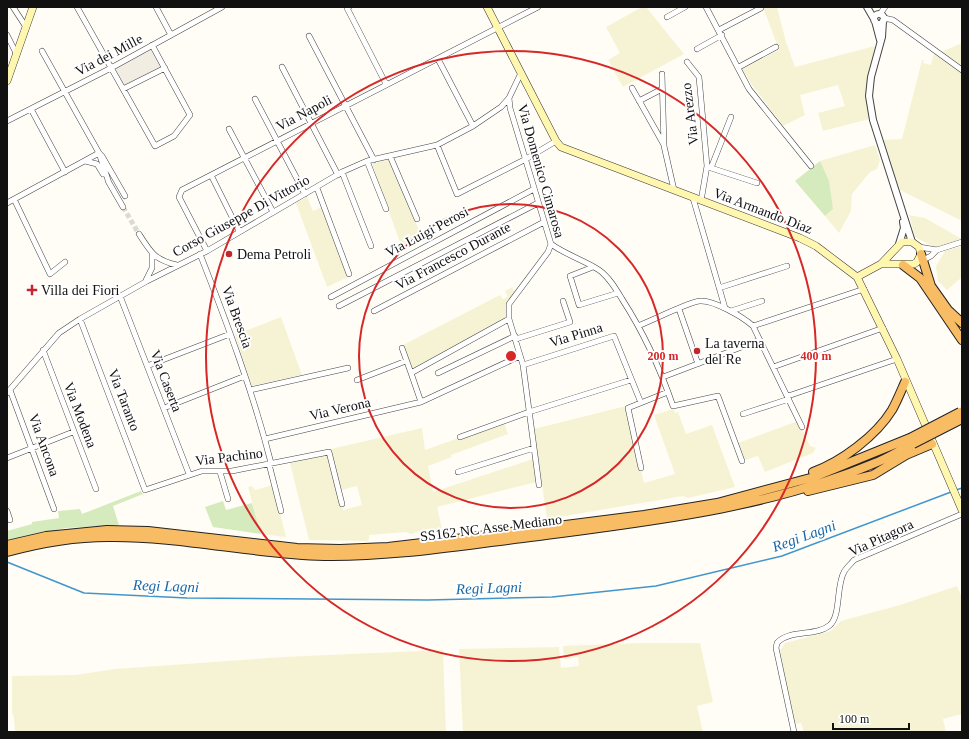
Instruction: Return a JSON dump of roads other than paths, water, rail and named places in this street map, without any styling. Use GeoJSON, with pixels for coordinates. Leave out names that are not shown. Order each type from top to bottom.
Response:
{"type":"FeatureCollection","features":[{"type":"Feature","properties":{"kind":"highway"},"geometry":{"type":"LineString","coordinates":[[920,256],[932,286],[948,310],[962,323]]}},
{"type":"Feature","properties":{"kind":"highway"},"geometry":{"type":"LineString","coordinates":[[903,264],[920,278],[962,340]]}},
{"type":"Feature","properties":{"kind":"highway"},"geometry":{"type":"LineString","coordinates":[[765,490],[816,471],[856,447],[873,434],[891,411],[905,382]]}},
{"type":"Feature","properties":{"kind":"highway","name":"SS162 NC Asse Mediano"},"geometry":{"type":"LineString","coordinates":[[7,552],[37,545],[87,538],[128,537],[172,540],[287,554],[372,555],[419,551],[646,522],[770,498],[875,463],[911,441],[961,414]]}},
{"type":"Feature","properties":{"kind":"highway","name":"SS162 NC Asse Mediano"},"geometry":{"type":"LineString","coordinates":[[7,545],[30,539],[74,532],[128,530],[297,548],[340,549],[388,547],[644,515],[716,503],[814,477],[911,441]]}},
{"type":"Feature","properties":{"kind":"highway"},"geometry":{"type":"LineString","coordinates":[[770,498],[802,493],[861,479],[873,475],[906,455],[932,444]]}},
{"type":"Feature","properties":{"kind":"main road"},"geometry":{"type":"LineString","coordinates":[[7,81],[32,7]]}},
{"type":"Feature","properties":{"kind":"main road"},"geometry":{"type":"LineString","coordinates":[[486,7],[556,141]]}},
{"type":"Feature","properties":{"kind":"main road","name":"Via Armando Diaz"},"geometry":{"type":"LineString","coordinates":[[556,141],[566,149],[800,238],[816,246],[857,277],[896,359],[961,508]]}},
{"type":"Feature","properties":{"kind":"main road"},"geometry":{"type":"LineString","coordinates":[[857,277],[881,264],[905,241],[912,242],[920,256],[903,264],[881,264]]}},
{"type":"Feature","properties":{"kind":"main road"},"geometry":{"type":"LineString","coordinates":[[897,248],[898,260],[903,264]]}},
{"type":"Feature","properties":{"kind":"street"},"geometry":{"type":"LineString","coordinates":[[13,7],[26,27]]}},
{"type":"Feature","properties":{"kind":"street"},"geometry":{"type":"LineString","coordinates":[[77,7],[155,146],[174,136],[190,114],[152,45]]}},
{"type":"Feature","properties":{"kind":"street"},"geometry":{"type":"LineString","coordinates":[[156,7],[171,35]]}},
{"type":"Feature","properties":{"kind":"street","name":"Via dei Mille"},"geometry":{"type":"LineString","coordinates":[[7,121],[111,68],[222,7]]}},
{"type":"Feature","properties":{"kind":"street","name":"Via Napoli"},"geometry":{"type":"LineString","coordinates":[[207,250],[179,194],[182,190],[538,7]]}},
{"type":"Feature","properties":{"kind":"street"},"geometry":{"type":"LineString","coordinates":[[667,17],[685,7]]}},
{"type":"Feature","properties":{"kind":"street"},"geometry":{"type":"LineString","coordinates":[[706,7],[739,67],[749,89],[810,166]]}},
{"type":"Feature","properties":{"kind":"street"},"geometry":{"type":"LineString","coordinates":[[867,7],[874,20],[880,44]]}},
{"type":"Feature","properties":{"kind":"street"},"geometry":{"type":"LineString","coordinates":[[872,7],[882,16],[893,20],[962,70]]}},
{"type":"Feature","properties":{"kind":"street"},"geometry":{"type":"LineString","coordinates":[[874,20],[878,24],[885,7]]}},
{"type":"Feature","properties":{"kind":"street"},"geometry":{"type":"LineString","coordinates":[[348,8],[386,84]]}},
{"type":"Feature","properties":{"kind":"street"},"geometry":{"type":"LineString","coordinates":[[697,49],[761,8]]}},
{"type":"Feature","properties":{"kind":"street"},"geometry":{"type":"LineString","coordinates":[[882,16],[880,44],[871,77],[868,96],[873,120],[912,242]]}},
{"type":"Feature","properties":{"kind":"street"},"geometry":{"type":"LineString","coordinates":[[7,35],[16,52]]}},
{"type":"Feature","properties":{"kind":"street"},"geometry":{"type":"LineString","coordinates":[[309,36],[374,160]]}},
{"type":"Feature","properties":{"kind":"street"},"geometry":{"type":"LineString","coordinates":[[739,67],[776,47]]}},
{"type":"Feature","properties":{"kind":"street"},"geometry":{"type":"LineString","coordinates":[[42,51],[99,154],[109,183]]}},
{"type":"Feature","properties":{"kind":"street"},"geometry":{"type":"LineString","coordinates":[[438,59],[473,126]]}},
{"type":"Feature","properties":{"kind":"street","name":"Via Arezzo"},"geometry":{"type":"LineString","coordinates":[[687,62],[699,77],[709,167]]}},
{"type":"Feature","properties":{"kind":"street"},"geometry":{"type":"LineString","coordinates":[[282,67],[340,174],[371,246]]}},
{"type":"Feature","properties":{"kind":"street"},"geometry":{"type":"LineString","coordinates":[[123,90],[165,68]]}},
{"type":"Feature","properties":{"kind":"street","name":"Via Domenico Cimarosa"},"geometry":{"type":"LineString","coordinates":[[521,73],[509,98],[510,108],[551,244],[548,252],[509,304],[509,319],[522,365],[539,484]]}},
{"type":"Feature","properties":{"kind":"street"},"geometry":{"type":"LineString","coordinates":[[662,74],[664,146],[674,190]]}},
{"type":"Feature","properties":{"kind":"street"},"geometry":{"type":"LineString","coordinates":[[632,88],[664,146]]}},
{"type":"Feature","properties":{"kind":"street"},"geometry":{"type":"LineString","coordinates":[[639,101],[662,89]]}},
{"type":"Feature","properties":{"kind":"street","name":"Corso Giuseppe Di Vittorio"},"geometry":{"type":"LineString","coordinates":[[8,392],[58,333],[80,319],[145,282],[200,254],[340,174],[367,161],[437,145],[473,126],[501,107],[509,98]]}},
{"type":"Feature","properties":{"kind":"street"},"geometry":{"type":"LineString","coordinates":[[255,99],[305,194]]}},
{"type":"Feature","properties":{"kind":"street"},"geometry":{"type":"LineString","coordinates":[[32,109],[65,172]]}},
{"type":"Feature","properties":{"kind":"street","name":"Via Arezzo"},"geometry":{"type":"LineString","coordinates":[[701,201],[709,167],[731,117]]}},
{"type":"Feature","properties":{"kind":"street"},"geometry":{"type":"LineString","coordinates":[[229,129],[273,212]]}},
{"type":"Feature","properties":{"kind":"street"},"geometry":{"type":"LineString","coordinates":[[437,145],[457,194],[526,159],[556,141]]}},
{"type":"Feature","properties":{"kind":"street"},"geometry":{"type":"LineString","coordinates":[[7,203],[99,154]]}},
{"type":"Feature","properties":{"kind":"street"},"geometry":{"type":"LineString","coordinates":[[99,154],[102,156],[125,196]]}},
{"type":"Feature","properties":{"kind":"street"},"geometry":{"type":"LineString","coordinates":[[390,156],[417,219]]}},
{"type":"Feature","properties":{"kind":"street"},"geometry":{"type":"LineString","coordinates":[[84,161],[97,164],[123,207]]}},
{"type":"Feature","properties":{"kind":"street"},"geometry":{"type":"LineString","coordinates":[[367,161],[386,209]]}},
{"type":"Feature","properties":{"kind":"street"},"geometry":{"type":"LineString","coordinates":[[709,167],[757,183]]}},
{"type":"Feature","properties":{"kind":"street"},"geometry":{"type":"LineString","coordinates":[[211,175],[239,231]]}},
{"type":"Feature","properties":{"kind":"street"},"geometry":{"type":"LineString","coordinates":[[316,188],[349,274]]}},
{"type":"Feature","properties":{"kind":"street","name":"Via Luigi Perosi"},"geometry":{"type":"LineString","coordinates":[[331,297],[534,189]]}},
{"type":"Feature","properties":{"kind":"street"},"geometry":{"type":"LineString","coordinates":[[693,198],[725,308]]}},
{"type":"Feature","properties":{"kind":"street"},"geometry":{"type":"LineString","coordinates":[[14,199],[50,274],[65,262]]}},
{"type":"Feature","properties":{"kind":"street"},"geometry":{"type":"LineString","coordinates":[[339,306],[538,203]]}},
{"type":"Feature","properties":{"kind":"street"},"geometry":{"type":"LineString","coordinates":[[897,248],[904,228],[903,214]]}},
{"type":"Feature","properties":{"kind":"street","name":"Via Francesco Durante"},"geometry":{"type":"LineString","coordinates":[[374,311],[544,222]]}},
{"type":"Feature","properties":{"kind":"street"},"geometry":{"type":"LineString","coordinates":[[139,234],[152,254],[164,262],[177,265]]}},
{"type":"Feature","properties":{"kind":"street"},"geometry":{"type":"LineString","coordinates":[[920,256],[962,242]]}},
{"type":"Feature","properties":{"kind":"street"},"geometry":{"type":"LineString","coordinates":[[551,244],[561,251],[593,267],[604,275],[618,293],[640,325],[663,377],[673,406],[718,396],[742,461]]}},
{"type":"Feature","properties":{"kind":"street"},"geometry":{"type":"LineString","coordinates":[[920,256],[937,250]]}},
{"type":"Feature","properties":{"kind":"street"},"geometry":{"type":"LineString","coordinates":[[145,282],[152,268],[152,254]]}},
{"type":"Feature","properties":{"kind":"street","name":"Via Brescia"},"geometry":{"type":"LineString","coordinates":[[200,254],[250,390],[265,439],[281,511]]}},
{"type":"Feature","properties":{"kind":"street"},"geometry":{"type":"LineString","coordinates":[[719,288],[786,266]]}},
{"type":"Feature","properties":{"kind":"street"},"geometry":{"type":"LineString","coordinates":[[593,267],[570,276],[579,305],[618,293]]}},
{"type":"Feature","properties":{"kind":"street"},"geometry":{"type":"LineString","coordinates":[[753,326],[864,289]]}},
{"type":"Feature","properties":{"kind":"street","name":"Via Caserta"},"geometry":{"type":"LineString","coordinates":[[120,296],[189,474]]}},
{"type":"Feature","properties":{"kind":"street"},"geometry":{"type":"LineString","coordinates":[[438,373],[515,337],[570,322],[563,301]]}},
{"type":"Feature","properties":{"kind":"street"},"geometry":{"type":"LineString","coordinates":[[640,325],[679,308],[700,301],[725,308],[746,320],[753,326],[789,397],[802,427]]}},
{"type":"Feature","properties":{"kind":"street"},"geometry":{"type":"LineString","coordinates":[[731,311],[762,301]]}},
{"type":"Feature","properties":{"kind":"street"},"geometry":{"type":"LineString","coordinates":[[679,308],[698,364]]}},
{"type":"Feature","properties":{"kind":"street","name":"Via Taranto"},"geometry":{"type":"LineString","coordinates":[[80,319],[145,490]]}},
{"type":"Feature","properties":{"kind":"street"},"geometry":{"type":"LineString","coordinates":[[410,372],[509,319]]}},
{"type":"Feature","properties":{"kind":"street"},"geometry":{"type":"LineString","coordinates":[[773,367],[882,328]]}},
{"type":"Feature","properties":{"kind":"street"},"geometry":{"type":"LineString","coordinates":[[147,366],[230,334]]}},
{"type":"Feature","properties":{"kind":"street","name":"Via Pinna"},"geometry":{"type":"LineString","coordinates":[[522,365],[614,336],[641,403]]}},
{"type":"Feature","properties":{"kind":"street"},"geometry":{"type":"LineString","coordinates":[[663,377],[760,340]]}},
{"type":"Feature","properties":{"kind":"street"},"geometry":{"type":"LineString","coordinates":[[402,348],[421,402]]}},
{"type":"Feature","properties":{"kind":"street","name":"Via Modena"},"geometry":{"type":"LineString","coordinates":[[43,350],[96,489]]}},
{"type":"Feature","properties":{"kind":"street","name":"Via Verona"},"geometry":{"type":"LineString","coordinates":[[265,439],[421,402],[520,356]]}},
{"type":"Feature","properties":{"kind":"street"},"geometry":{"type":"LineString","coordinates":[[743,414],[896,359]]}},
{"type":"Feature","properties":{"kind":"street","name":"Via Verona"},"geometry":{"type":"LineString","coordinates":[[357,380],[406,361]]}},
{"type":"Feature","properties":{"kind":"street"},"geometry":{"type":"LineString","coordinates":[[250,390],[348,368]]}},
{"type":"Feature","properties":{"kind":"street"},"geometry":{"type":"LineString","coordinates":[[164,408],[245,376]]}},
{"type":"Feature","properties":{"kind":"street"},"geometry":{"type":"LineString","coordinates":[[460,437],[529,412],[631,380]]}},
{"type":"Feature","properties":{"kind":"street","name":"Via Ancona"},"geometry":{"type":"LineString","coordinates":[[8,392],[32,448],[54,509]]}},
{"type":"Feature","properties":{"kind":"street"},"geometry":{"type":"LineString","coordinates":[[641,468],[628,408],[668,392]]}},
{"type":"Feature","properties":{"kind":"street"},"geometry":{"type":"LineString","coordinates":[[7,458],[73,432]]}},
{"type":"Feature","properties":{"kind":"street"},"geometry":{"type":"LineString","coordinates":[[458,472],[534,448]]}},
{"type":"Feature","properties":{"kind":"street","name":"Via Pachino"},"geometry":{"type":"LineString","coordinates":[[145,490],[189,474],[202,471],[220,472],[329,452],[331,455],[342,504]]}},
{"type":"Feature","properties":{"kind":"street"},"geometry":{"type":"LineString","coordinates":[[220,472],[228,499]]}},
{"type":"Feature","properties":{"kind":"street"},"geometry":{"type":"LineString","coordinates":[[7,511],[10,520]]}},
{"type":"Feature","properties":{"kind":"street","name":"Via Pitagora"},"geometry":{"type":"LineString","coordinates":[[794,732],[776,648],[777,643],[784,639],[823,629],[830,625],[834,619],[844,571],[854,560],[962,514]]}},
{"type":"Feature","properties":{"kind":"waterway","name":"Regi Lagni"},"geometry":{"type":"LineString","coordinates":[[956,490],[962,488]]}},
{"type":"Feature","properties":{"kind":"waterway","name":"Regi Lagni"},"geometry":{"type":"LineString","coordinates":[[7,562],[84,593],[187,598],[428,600],[552,597],[656,586],[782,556],[951,492]]}},
{"type":"Feature","properties":{"kind":"tunnel"},"geometry":{"type":"LineString","coordinates":[[123,207],[139,234]]}},
{"type":"Feature","properties":{"kind":"place","name":"Dema Petroli"},"geometry":{"type":"Point","coordinates":[229,254]}},
{"type":"Feature","properties":{"kind":"place","name":"Villa dei Fiori"},"geometry":{"type":"Point","coordinates":[32,290]}},
{"type":"Feature","properties":{"kind":"place","name":"La taverna del Re"},"geometry":{"type":"Point","coordinates":[697,351]}}]}
